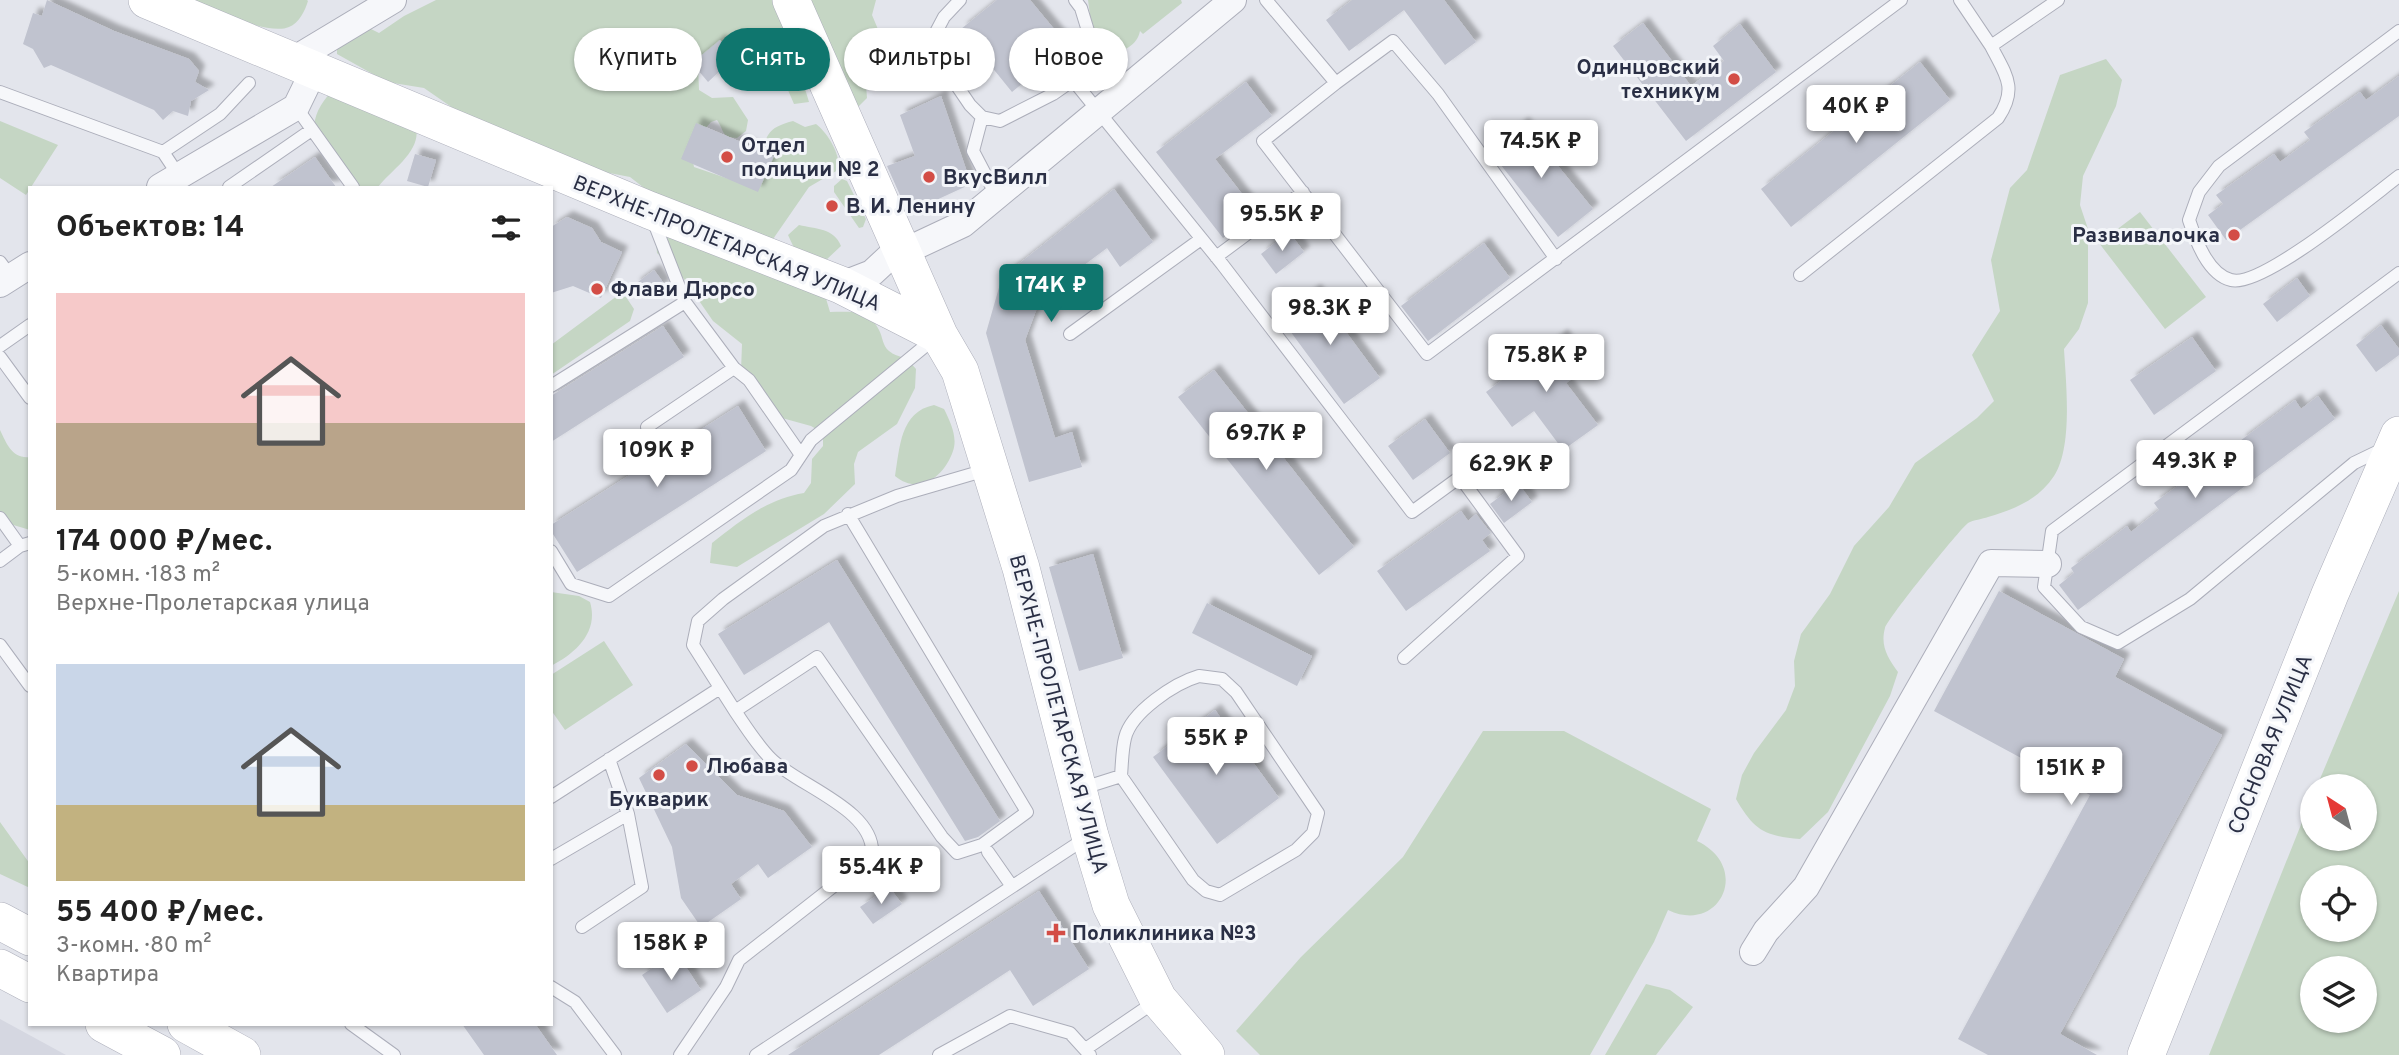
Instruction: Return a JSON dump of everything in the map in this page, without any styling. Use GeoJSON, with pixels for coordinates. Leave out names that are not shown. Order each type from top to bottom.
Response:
{"type":"FeatureCollection","features":[{"type":"Feature","properties":{"kind":"street","name":"ВЕРХНЕ-ПРОЛЕТАРСКАЯ УЛИЦА"},"geometry":{"type":"LineString","coordinates":[[147,0],[649,210],[841,285],[939,335],[960,371],[1021,568],[1090,836],[1111,905],[1158,999],[1197,1045]]}},
{"type":"Feature","properties":{"kind":"street"},"geometry":{"type":"LineString","coordinates":[[169,182],[296,107],[302,67],[393,0]]}},
{"type":"Feature","properties":{"kind":"street"},"geometry":{"type":"LineString","coordinates":[[791,0],[939,335]]}},
{"type":"Feature","properties":{"kind":"street"},"geometry":{"type":"LineString","coordinates":[[841,285],[872,273],[900,247],[914,247],[962,224],[1233,0]]}},
{"type":"Feature","properties":{"kind":"street","name":"СОСНОВАЯ УЛИЦА"},"geometry":{"type":"LineString","coordinates":[[2146,1055],[2305,656],[2397,439]]}},
{"type":"Feature","properties":{"kind":"street"},"geometry":{"type":"LineString","coordinates":[[1754,952],[1766,931],[1806,887],[1991,563],[2048,564]]}},
{"type":"Feature","properties":{"kind":"street"},"geometry":{"type":"LineString","coordinates":[[0,921],[28,936]]}},
{"type":"Feature","properties":{"kind":"street"},"geometry":{"type":"LineString","coordinates":[[0,968],[28,983]]}},
{"type":"Feature","properties":{"kind":"street"},"geometry":{"type":"LineString","coordinates":[[108,1026],[162,1055]]}},
{"type":"Feature","properties":{"kind":"street"},"geometry":{"type":"LineString","coordinates":[[190,1026],[242,1055]]}},
{"type":"Feature","properties":{"kind":"lane"},"geometry":{"type":"LineString","coordinates":[[960,0],[944,18],[935,34],[934,52],[970,105],[982,117],[1000,121],[1024,111],[1056,91]]}},
{"type":"Feature","properties":{"kind":"lane"},"geometry":{"type":"LineString","coordinates":[[1075,0],[1081,8],[1087,28]]}},
{"type":"Feature","properties":{"kind":"lane"},"geometry":{"type":"LineString","coordinates":[[1266,0],[1336,83]]}},
{"type":"Feature","properties":{"kind":"lane"},"geometry":{"type":"LineString","coordinates":[[1556,258],[1437,94],[1393,41],[1263,141],[1427,354],[1556,258],[1901,0]]}},
{"type":"Feature","properties":{"kind":"lane"},"geometry":{"type":"LineString","coordinates":[[1800,275],[1998,118],[2007,104],[2010,84],[1991,46],[1960,0]]}},
{"type":"Feature","properties":{"kind":"lane"},"geometry":{"type":"LineString","coordinates":[[1991,46],[2058,0]]}},
{"type":"Feature","properties":{"kind":"lane"},"geometry":{"type":"LineString","coordinates":[[2399,31],[2219,166],[2199,192],[2189,220],[2196,241],[2216,270],[2233,281],[2248,281],[2272,269],[2399,176]]}},
{"type":"Feature","properties":{"kind":"lane"},"geometry":{"type":"LineString","coordinates":[[163,152],[220,114],[249,83]]}},
{"type":"Feature","properties":{"kind":"lane"},"geometry":{"type":"LineString","coordinates":[[1082,91],[1216,257],[1412,512],[1460,477],[1518,556],[1404,658]]}},
{"type":"Feature","properties":{"kind":"lane"},"geometry":{"type":"LineString","coordinates":[[0,92],[163,152]]}},
{"type":"Feature","properties":{"kind":"lane"},"geometry":{"type":"LineString","coordinates":[[296,107],[310,131],[352,186]]}},
{"type":"Feature","properties":{"kind":"lane"},"geometry":{"type":"LineString","coordinates":[[982,117],[973,150],[996,195]]}},
{"type":"Feature","properties":{"kind":"lane"},"geometry":{"type":"LineString","coordinates":[[230,186],[310,131]]}},
{"type":"Feature","properties":{"kind":"lane"},"geometry":{"type":"LineString","coordinates":[[163,152],[169,182]]}},
{"type":"Feature","properties":{"kind":"lane"},"geometry":{"type":"LineString","coordinates":[[1216,257],[1303,192]]}},
{"type":"Feature","properties":{"kind":"lane"},"geometry":{"type":"LineString","coordinates":[[649,210],[685,302],[734,368],[749,380],[802,455]]}},
{"type":"Feature","properties":{"kind":"lane"},"geometry":{"type":"LineString","coordinates":[[1070,334],[1201,239]]}},
{"type":"Feature","properties":{"kind":"lane"},"geometry":{"type":"LineString","coordinates":[[2397,439],[2354,463],[2190,599],[2118,643],[2081,626],[2044,587],[2052,531],[2399,273]]}},
{"type":"Feature","properties":{"kind":"lane"},"geometry":{"type":"LineString","coordinates":[[553,385],[685,302]]}},
{"type":"Feature","properties":{"kind":"lane"},"geometry":{"type":"LineString","coordinates":[[0,346],[28,326]]}},
{"type":"Feature","properties":{"kind":"lane"},"geometry":{"type":"LineString","coordinates":[[553,554],[571,584],[609,596],[791,470],[811,440],[939,335]]}},
{"type":"Feature","properties":{"kind":"lane"},"geometry":{"type":"LineString","coordinates":[[0,357],[28,395]]}},
{"type":"Feature","properties":{"kind":"lane"},"geometry":{"type":"LineString","coordinates":[[647,426],[734,368]]}},
{"type":"Feature","properties":{"kind":"lane"},"geometry":{"type":"LineString","coordinates":[[680,1055],[726,987],[739,960],[872,856],[873,846],[863,828],[845,808],[772,760],[734,711],[693,645],[698,621],[723,599],[824,526],[848,514],[990,468]]}},
{"type":"Feature","properties":{"kind":"lane"},"geometry":{"type":"LineString","coordinates":[[734,711],[817,657],[942,837],[957,853],[982,845],[1027,812],[848,514]]}},
{"type":"Feature","properties":{"kind":"lane"},"geometry":{"type":"LineString","coordinates":[[0,518],[25,544],[0,561]]}},
{"type":"Feature","properties":{"kind":"lane"},"geometry":{"type":"LineString","coordinates":[[0,645],[28,683]]}},
{"type":"Feature","properties":{"kind":"lane"},"geometry":{"type":"LineString","coordinates":[[1199,676],[1222,679],[1236,692],[1318,813],[1313,833],[1296,850],[1220,895],[1206,891],[1193,880],[1121,776],[1125,736],[1148,705],[1184,680],[1199,676]]}},
{"type":"Feature","properties":{"kind":"lane"},"geometry":{"type":"LineString","coordinates":[[553,796],[720,688]]}},
{"type":"Feature","properties":{"kind":"lane"},"geometry":{"type":"LineString","coordinates":[[582,927],[642,887],[628,814],[609,759]]}},
{"type":"Feature","properties":{"kind":"lane"},"geometry":{"type":"LineString","coordinates":[[1080,789],[1121,776]]}},
{"type":"Feature","properties":{"kind":"lane"},"geometry":{"type":"LineString","coordinates":[[553,858],[628,814]]}},
{"type":"Feature","properties":{"kind":"lane"},"geometry":{"type":"LineString","coordinates":[[756,1055],[1011,885],[1090,836]]}},
{"type":"Feature","properties":{"kind":"lane"},"geometry":{"type":"LineString","coordinates":[[988,852],[1011,885]]}},
{"type":"Feature","properties":{"kind":"lane"},"geometry":{"type":"LineString","coordinates":[[553,988],[575,1002],[615,1055]]}},
{"type":"Feature","properties":{"kind":"lane"},"geometry":{"type":"LineString","coordinates":[[939,1055],[1010,1016],[1070,1033],[1089,1051],[1158,999]]}},
{"type":"Feature","properties":{"kind":"lane"},"geometry":{"type":"LineString","coordinates":[[354,1026],[394,1055]]}},
{"type":"Feature","properties":{"kind":"shaded area"},"geometry":{"type":"Polygon","coordinates":[[[0,1019],[66,1055],[0,1055],[0,1019]]]}},
{"type":"Feature","properties":{"kind":"green space"},"geometry":{"type":"Polygon","coordinates":[[[194,0],[308,1],[296,23],[280,29],[241,21],[194,0]]]}},
{"type":"Feature","properties":{"kind":"green space"},"geometry":{"type":"Polygon","coordinates":[[[436,0],[772,0],[785,28],[716,28],[716,48],[702,61],[702,28],[574,28],[574,91],[701,91],[712,98],[733,97],[748,120],[746,131],[737,138],[725,135],[717,120],[711,122],[690,146],[694,167],[732,180],[762,162],[766,139],[772,130],[793,121],[805,127],[816,124],[820,128],[836,151],[838,170],[809,187],[771,242],[648,191],[630,177],[599,171],[463,115],[424,88],[387,82],[337,54],[337,48],[369,28],[379,33],[404,16],[436,0]]]}},
{"type":"Feature","properties":{"kind":"green space"},"geometry":{"type":"Polygon","coordinates":[[[799,0],[876,0],[872,15],[877,28],[844,28],[844,91],[866,91],[867,98],[849,116],[830,72],[830,28],[811,28],[799,0]]]}},
{"type":"Feature","properties":{"kind":"green space"},"geometry":{"type":"Polygon","coordinates":[[[1088,0],[1181,0],[1182,3],[1143,34],[1140,31],[1128,47],[1128,28],[1092,28],[1088,0]]]}},
{"type":"Feature","properties":{"kind":"green space"},"geometry":{"type":"Polygon","coordinates":[[[2106,59],[2122,80],[2116,106],[2083,176],[2080,205],[2088,229],[2088,303],[2079,329],[2064,349],[2067,414],[2060,464],[2048,484],[2033,497],[2007,511],[1968,523],[1898,608],[1884,634],[1888,657],[1898,672],[1890,696],[1828,812],[1800,839],[1777,836],[1761,830],[1736,799],[1742,775],[1754,753],[1786,710],[1795,686],[1794,661],[1801,634],[1830,594],[1854,546],[1889,507],[1915,463],[1977,418],[1994,401],[1972,355],[2000,311],[1991,260],[2010,188],[2027,170],[2060,75],[2106,59]]]}},
{"type":"Feature","properties":{"kind":"green space"},"geometry":{"type":"Polygon","coordinates":[[[332,91],[415,123],[415,142],[406,158],[379,186],[348,186],[329,165],[316,142],[314,130],[321,105],[332,91]]]}},
{"type":"Feature","properties":{"kind":"green space"},"geometry":{"type":"Polygon","coordinates":[[[788,91],[806,91],[809,102],[794,104],[788,91]]]}},
{"type":"Feature","properties":{"kind":"green space"},"geometry":{"type":"Polygon","coordinates":[[[0,121],[58,145],[32,186],[28,186],[26,195],[0,178],[0,121]]]}},
{"type":"Feature","properties":{"kind":"green space"},"geometry":{"type":"Polygon","coordinates":[[[842,179],[847,181],[866,219],[863,227],[859,228],[834,192],[834,186],[842,179]]]}},
{"type":"Feature","properties":{"kind":"green space"},"geometry":{"type":"Polygon","coordinates":[[[2140,212],[2206,297],[2165,329],[2099,243],[2140,212]]]}},
{"type":"Feature","properties":{"kind":"green space"},"geometry":{"type":"Polygon","coordinates":[[[799,225],[829,232],[841,246],[825,261],[795,250],[788,235],[799,225]]]}},
{"type":"Feature","properties":{"kind":"green space"},"geometry":{"type":"Polygon","coordinates":[[[664,230],[765,266],[771,278],[824,292],[830,312],[858,313],[870,318],[879,330],[887,349],[904,358],[916,369],[915,388],[897,424],[858,452],[854,464],[855,484],[824,514],[737,567],[710,563],[712,543],[766,506],[804,493],[811,483],[812,459],[823,446],[823,433],[811,426],[782,418],[741,371],[742,344],[713,321],[684,279],[657,253],[656,240],[664,230]]]}},
{"type":"Feature","properties":{"kind":"green space"},"geometry":{"type":"Polygon","coordinates":[[[617,296],[626,297],[634,309],[630,321],[553,374],[553,344],[617,296]]]}},
{"type":"Feature","properties":{"kind":"green space"},"geometry":{"type":"Polygon","coordinates":[[[934,405],[944,409],[951,424],[955,440],[953,451],[944,469],[930,481],[922,484],[904,482],[895,476],[904,432],[914,415],[934,405]]]}},
{"type":"Feature","properties":{"kind":"green space"},"geometry":{"type":"Polygon","coordinates":[[[0,430],[14,453],[28,457],[28,529],[0,521],[0,430]]]}},
{"type":"Feature","properties":{"kind":"green space"},"geometry":{"type":"Polygon","coordinates":[[[2399,591],[2399,1055],[2209,1055],[2300,827],[2300,851],[2377,851],[2377,774],[2322,774],[2399,591]]]}},
{"type":"Feature","properties":{"kind":"green space"},"geometry":{"type":"Polygon","coordinates":[[[553,592],[579,596],[590,602],[592,613],[588,632],[569,655],[553,665],[553,592]]]}},
{"type":"Feature","properties":{"kind":"green space"},"geometry":{"type":"Polygon","coordinates":[[[604,641],[633,685],[565,730],[553,713],[553,674],[604,641]]]}},
{"type":"Feature","properties":{"kind":"green space"},"geometry":{"type":"Polygon","coordinates":[[[1483,731],[1564,731],[1711,809],[1697,841],[1714,852],[1723,866],[1726,881],[1723,895],[1715,906],[1702,913],[1686,915],[1668,910],[1654,942],[1590,1055],[1260,1055],[1236,1031],[1301,957],[1403,857],[1483,731]]]}},
{"type":"Feature","properties":{"kind":"green space"},"geometry":{"type":"Polygon","coordinates":[[[0,822],[28,861],[28,887],[0,874],[0,822]]]}},
{"type":"Feature","properties":{"kind":"green space"},"geometry":{"type":"Polygon","coordinates":[[[1646,984],[1670,990],[1693,1007],[1656,1055],[1605,1055],[1646,984]]]}},
{"type":"Feature","properties":{"kind":"building"},"geometry":{"type":"Polygon","coordinates":[[[47,0],[114,31],[189,59],[199,71],[195,82],[209,90],[191,101],[188,116],[173,111],[163,120],[154,110],[51,65],[44,68],[33,49],[23,44],[33,13],[42,16],[47,0]]]}},
{"type":"Feature","properties":{"kind":"building"},"geometry":{"type":"Polygon","coordinates":[[[997,0],[1030,0],[1053,28],[1009,28],[1009,88],[995,71],[995,28],[962,28],[997,0]]]}},
{"type":"Feature","properties":{"kind":"building"},"geometry":{"type":"Polygon","coordinates":[[[1352,0],[1444,0],[1476,42],[1445,65],[1404,10],[1349,51],[1326,20],[1352,0]]]}},
{"type":"Feature","properties":{"kind":"building","name":"Одинцовский техникум"},"geometry":{"type":"Polygon","coordinates":[[[1643,23],[1691,86],[1724,61],[1713,46],[1740,24],[1776,72],[1686,141],[1613,46],[1643,23]]]}},
{"type":"Feature","properties":{"kind":"building"},"geometry":{"type":"Polygon","coordinates":[[[716,43],[716,75],[708,82],[702,75],[702,55],[716,43]]]}},
{"type":"Feature","properties":{"kind":"building"},"geometry":{"type":"Polygon","coordinates":[[[1920,62],[1950,100],[1791,227],[1761,189],[1920,62]]]}},
{"type":"Feature","properties":{"kind":"building"},"geometry":{"type":"Polygon","coordinates":[[[2399,76],[2399,116],[2226,240],[2208,215],[2223,204],[2216,195],[2274,154],[2280,162],[2310,140],[2304,132],[2360,92],[2366,100],[2399,76]]]}},
{"type":"Feature","properties":{"kind":"building"},"geometry":{"type":"Polygon","coordinates":[[[1246,82],[1272,116],[1215,159],[1256,212],[1223,238],[1156,152],[1246,82]]]}},
{"type":"Feature","properties":{"kind":"building"},"geometry":{"type":"Polygon","coordinates":[[[941,96],[971,184],[908,213],[887,166],[915,156],[900,115],[941,96]]]}},
{"type":"Feature","properties":{"kind":"building","name":"Отдел полиции № 2"},"geometry":{"type":"Polygon","coordinates":[[[696,123],[774,156],[758,192],[681,159],[696,123]]]}},
{"type":"Feature","properties":{"kind":"building"},"geometry":{"type":"Polygon","coordinates":[[[1523,123],[1593,209],[1558,237],[1489,150],[1523,123]]]}},
{"type":"Feature","properties":{"kind":"building"},"geometry":{"type":"Polygon","coordinates":[[[415,154],[436,160],[428,186],[407,181],[415,154]]]}},
{"type":"Feature","properties":{"kind":"building"},"geometry":{"type":"Polygon","coordinates":[[[315,157],[335,186],[272,186],[315,157]]]}},
{"type":"Feature","properties":{"kind":"building"},"geometry":{"type":"Polygon","coordinates":[[[1114,189],[1153,242],[1120,267],[1107,248],[1041,297],[1025,340],[1055,438],[1072,432],[1082,467],[1029,482],[986,333],[1002,277],[1114,189]]]}},
{"type":"Feature","properties":{"kind":"building"},"geometry":{"type":"Polygon","coordinates":[[[567,217],[592,228],[601,242],[622,252],[601,298],[573,286],[553,292],[553,226],[567,217]]]}},
{"type":"Feature","properties":{"kind":"building"},"geometry":{"type":"Polygon","coordinates":[[[1289,232],[1304,252],[1276,274],[1261,254],[1289,232]]]}},
{"type":"Feature","properties":{"kind":"building"},"geometry":{"type":"Polygon","coordinates":[[[1484,243],[1510,278],[1428,341],[1401,306],[1484,243]]]}},
{"type":"Feature","properties":{"kind":"building"},"geometry":{"type":"Polygon","coordinates":[[[654,270],[665,285],[645,299],[634,285],[654,270]]]}},
{"type":"Feature","properties":{"kind":"building"},"geometry":{"type":"Polygon","coordinates":[[[2297,278],[2310,296],[2277,322],[2263,304],[2297,278]]]}},
{"type":"Feature","properties":{"kind":"building"},"geometry":{"type":"Polygon","coordinates":[[[1315,290],[1380,378],[1344,404],[1279,316],[1315,290]]]}},
{"type":"Feature","properties":{"kind":"building"},"geometry":{"type":"Polygon","coordinates":[[[2381,325],[2399,349],[2399,355],[2376,372],[2356,345],[2381,325]]]}},
{"type":"Feature","properties":{"kind":"building"},"geometry":{"type":"Polygon","coordinates":[[[663,326],[684,357],[553,441],[553,395],[663,326]]]}},
{"type":"Feature","properties":{"kind":"building"},"geometry":{"type":"Polygon","coordinates":[[[1562,335],[1587,368],[1566,383],[1598,425],[1563,450],[1534,411],[1512,427],[1486,392],[1562,335]]]}},
{"type":"Feature","properties":{"kind":"building"},"geometry":{"type":"Polygon","coordinates":[[[2192,337],[2216,371],[2154,415],[2130,380],[2192,337]]]}},
{"type":"Feature","properties":{"kind":"building"},"geometry":{"type":"Polygon","coordinates":[[[1214,370],[1354,547],[1319,575],[1178,397],[1214,370]]]}},
{"type":"Feature","properties":{"kind":"building"},"geometry":{"type":"Polygon","coordinates":[[[2318,396],[2335,419],[2078,610],[2059,585],[2074,573],[2071,568],[2127,526],[2131,532],[2159,510],[2154,503],[2209,463],[2215,471],[2245,449],[2240,441],[2295,400],[2301,409],[2318,396]]]}},
{"type":"Feature","properties":{"kind":"building"},"geometry":{"type":"Polygon","coordinates":[[[738,406],[766,451],[577,572],[553,534],[553,524],[738,406]]]}},
{"type":"Feature","properties":{"kind":"building"},"geometry":{"type":"Polygon","coordinates":[[[1425,419],[1450,453],[1413,480],[1388,446],[1425,419]]]}},
{"type":"Feature","properties":{"kind":"building"},"geometry":{"type":"Polygon","coordinates":[[[1518,483],[1532,502],[1504,523],[1490,504],[1518,483]]]}},
{"type":"Feature","properties":{"kind":"building"},"geometry":{"type":"Polygon","coordinates":[[[1461,511],[1468,521],[1476,514],[1491,533],[1482,540],[1490,551],[1406,611],[1377,571],[1461,511]]]}},
{"type":"Feature","properties":{"kind":"building"},"geometry":{"type":"Polygon","coordinates":[[[1093,554],[1123,658],[1079,671],[1049,567],[1093,554]]]}},
{"type":"Feature","properties":{"kind":"building"},"geometry":{"type":"Polygon","coordinates":[[[837,560],[1000,821],[978,837],[965,841],[829,622],[744,675],[718,634],[837,560]]]}},
{"type":"Feature","properties":{"kind":"building"},"geometry":{"type":"Polygon","coordinates":[[[1999,591],[2124,659],[2115,677],[2222,735],[2060,1034],[2097,1055],[1988,1055],[1958,1039],[2090,795],[1934,711],[1999,591]]]}},
{"type":"Feature","properties":{"kind":"building"},"geometry":{"type":"Polygon","coordinates":[[[1207,603],[1312,656],[1297,686],[1192,633],[1207,603]]]}},
{"type":"Feature","properties":{"kind":"building"},"geometry":{"type":"Polygon","coordinates":[[[1215,710],[1279,798],[1217,844],[1153,757],[1215,710]]]}},
{"type":"Feature","properties":{"kind":"building"},"geometry":{"type":"Polygon","coordinates":[[[686,744],[737,795],[784,811],[812,847],[768,878],[758,864],[731,884],[741,899],[701,927],[681,898],[672,847],[639,778],[686,744]]]}},
{"type":"Feature","properties":{"kind":"building"},"geometry":{"type":"Polygon","coordinates":[[[889,887],[902,904],[873,924],[860,907],[889,887]]]}},
{"type":"Feature","properties":{"kind":"building"},"geometry":{"type":"Polygon","coordinates":[[[1039,891],[1089,969],[1033,1006],[1010,970],[879,1055],[788,1055],[1039,891]]]}},
{"type":"Feature","properties":{"kind":"building"},"geometry":{"type":"Polygon","coordinates":[[[676,952],[701,990],[667,1013],[642,975],[676,952]]]}},
{"type":"Feature","properties":{"kind":"building"},"geometry":{"type":"Polygon","coordinates":[[[463,1026],[536,1026],[557,1055],[484,1055],[463,1026]]]}},
{"type":"Feature","properties":{"kind":"place","name":"Одинцовский техникум"},"geometry":{"type":"Point","coordinates":[1734,79]}},
{"type":"Feature","properties":{"kind":"place","name":"Отдел полиции № 2"},"geometry":{"type":"Point","coordinates":[727,157]}},
{"type":"Feature","properties":{"kind":"place","name":"ВкусВилл"},"geometry":{"type":"Point","coordinates":[929,177]}},
{"type":"Feature","properties":{"kind":"place","name":"В. И. Ленину"},"geometry":{"type":"Point","coordinates":[832,206]}},
{"type":"Feature","properties":{"kind":"place","name":"Развивалочка"},"geometry":{"type":"Point","coordinates":[2234,235]}},
{"type":"Feature","properties":{"kind":"place","name":"Флави Дюрсо"},"geometry":{"type":"Point","coordinates":[597,289]}},
{"type":"Feature","properties":{"kind":"place","name":"Любава"},"geometry":{"type":"Point","coordinates":[692,766]}},
{"type":"Feature","properties":{"kind":"place","name":"Букварик"},"geometry":{"type":"Point","coordinates":[659,775]}},
{"type":"Feature","properties":{"kind":"place","name":"Поликлиника №3"},"geometry":{"type":"Point","coordinates":[1056,933]}}]}
